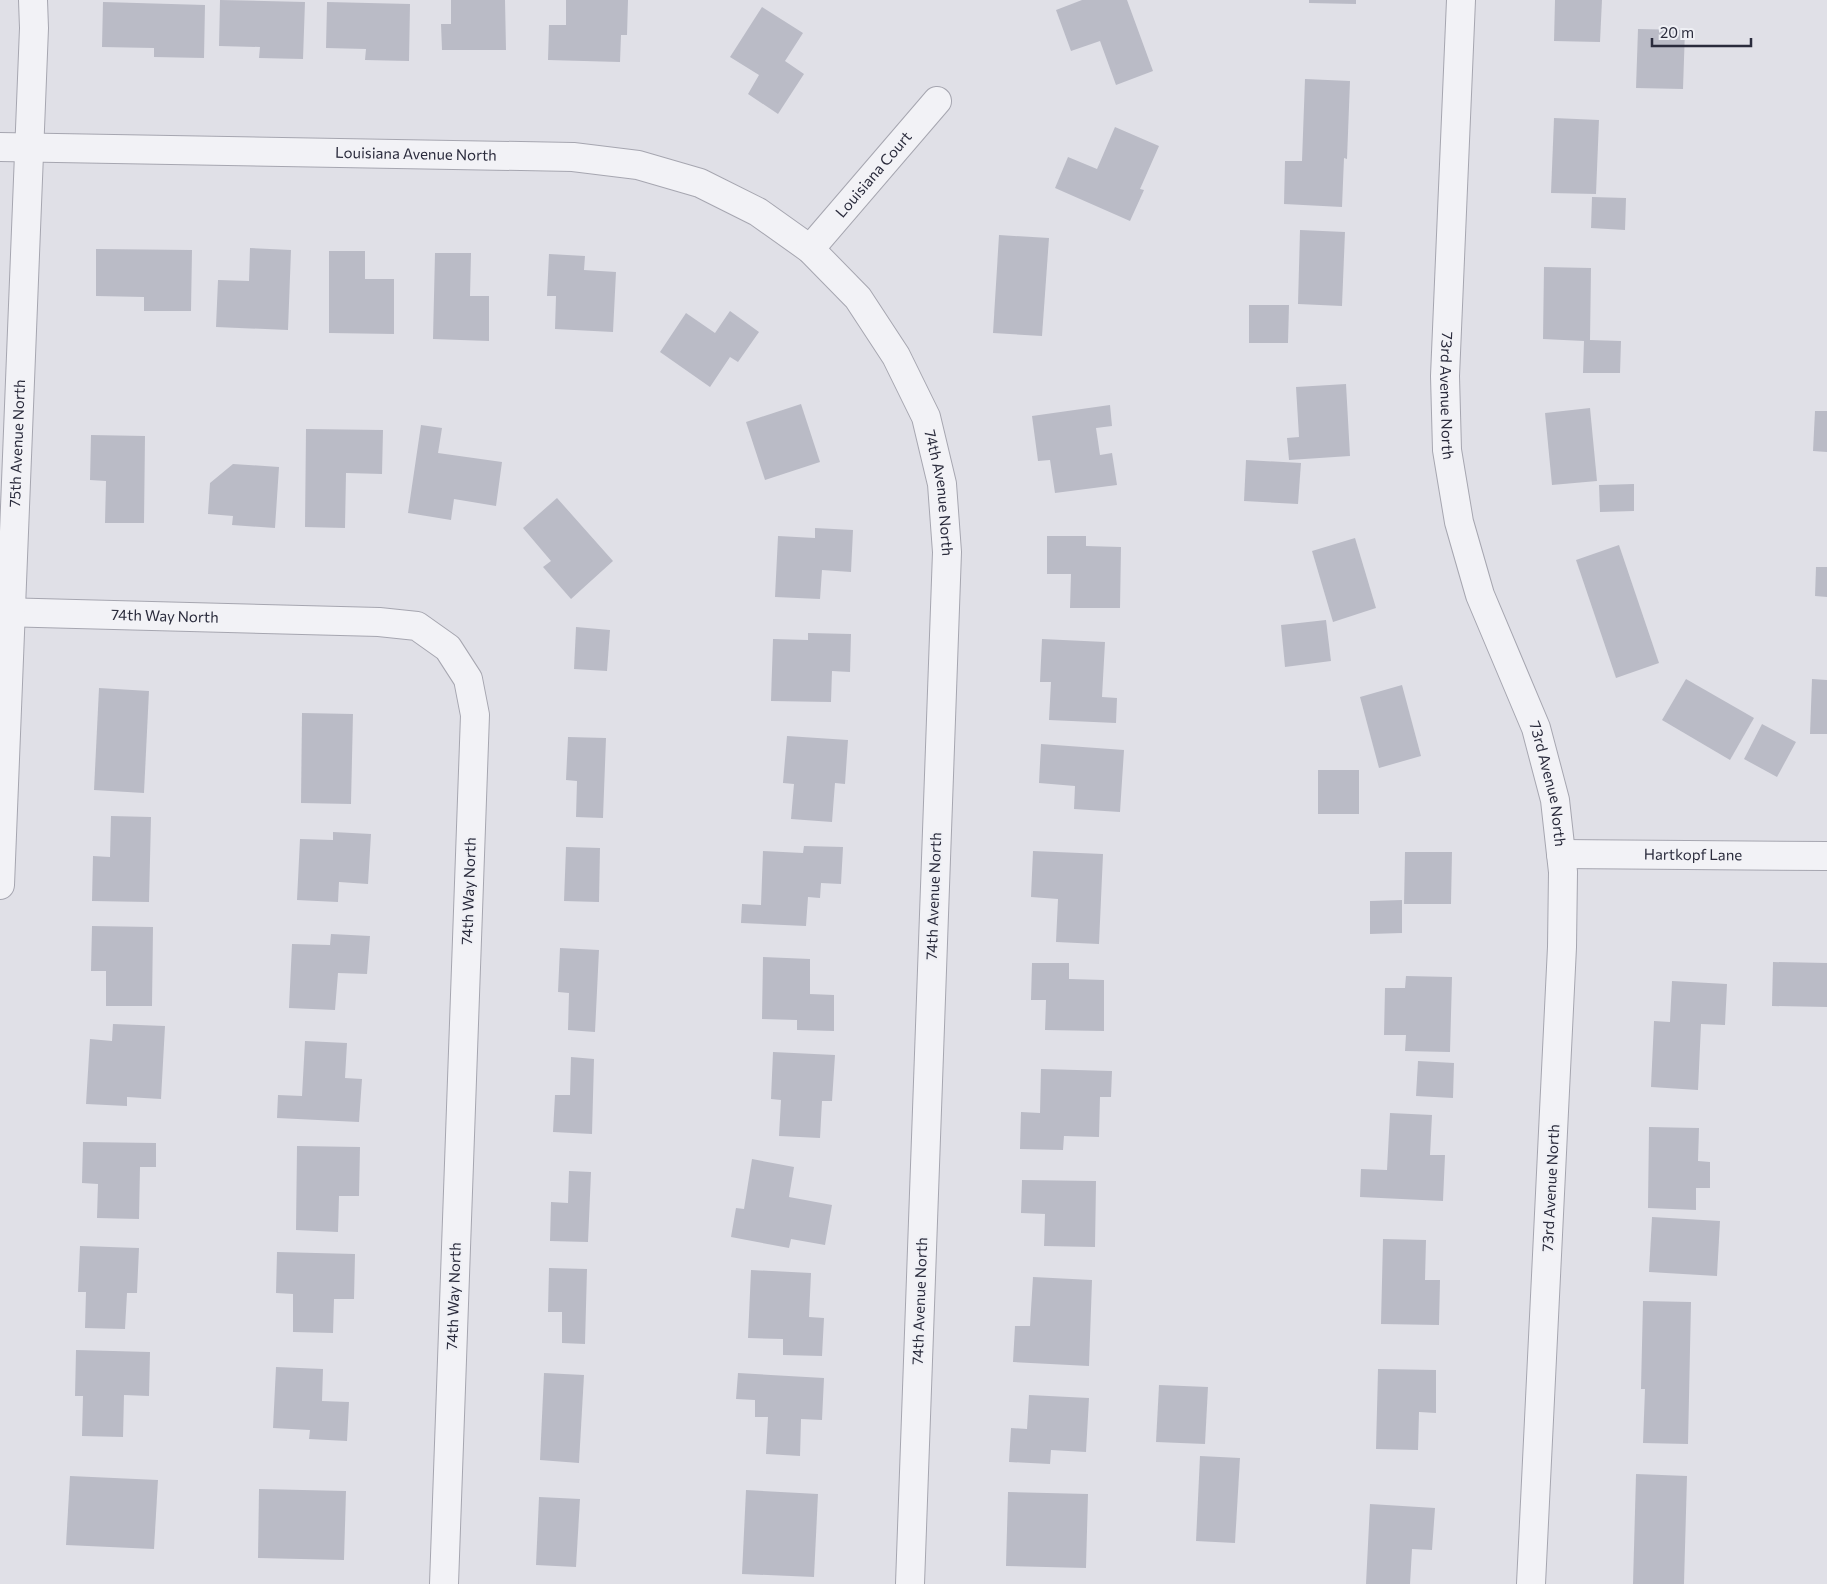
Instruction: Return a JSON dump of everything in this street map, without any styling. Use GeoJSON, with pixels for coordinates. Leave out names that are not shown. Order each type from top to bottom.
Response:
{"type":"FeatureCollection","features":[{"type":"Feature","properties":{"kind":"street","name":"75th Avenue North"},"geometry":{"type":"LineString","coordinates":[[0,886],[6,612],[29,148],[34,28],[33,0]]}},
{"type":"Feature","properties":{"kind":"street","name":"73rd Avenue North"},"geometry":{"type":"LineString","coordinates":[[1461,0],[1445,376],[1447,450],[1460,522],[1480,595],[1536,728],[1555,800],[1563,872],[1562,947],[1531,1584]]}},
{"type":"Feature","properties":{"kind":"street","name":"Louisiana Court"},"geometry":{"type":"LineString","coordinates":[[810,249],[937,101]]}},
{"type":"Feature","properties":{"kind":"street","name":"Louisiana Avenue North"},"geometry":{"type":"LineString","coordinates":[[0,147],[573,157],[638,166],[700,182],[758,212],[810,249]]}},
{"type":"Feature","properties":{"kind":"street","name":"74th Avenue North"},"geometry":{"type":"LineString","coordinates":[[810,249],[858,298],[896,356],[926,417],[942,484],[946,552],[910,1584]]}},
{"type":"Feature","properties":{"kind":"street","name":"74th Way North"},"geometry":{"type":"LineString","coordinates":[[6,612],[369,622],[417,626],[448,648],[468,679],[475,715],[444,1584]]}},
{"type":"Feature","properties":{"kind":"street","name":"Hartkopf Lane"},"geometry":{"type":"LineString","coordinates":[[1560,854],[1827,856]]}},
{"type":"Feature","properties":{"kind":"building"},"geometry":{"type":"Polygon","coordinates":[[[220,0],[305,2],[303,59],[259,58],[260,47],[219,46],[220,0]]]}},
{"type":"Feature","properties":{"kind":"building"},"geometry":{"type":"Polygon","coordinates":[[[451,0],[505,0],[506,50],[442,50],[441,24],[451,24],[451,0]]]}},
{"type":"Feature","properties":{"kind":"building"},"geometry":{"type":"Polygon","coordinates":[[[566,0],[628,0],[627,35],[621,35],[620,62],[548,60],[549,25],[566,25],[566,0]]]}},
{"type":"Feature","properties":{"kind":"building"},"geometry":{"type":"Polygon","coordinates":[[[1082,0],[1127,0],[1153,71],[1116,85],[1100,41],[1071,51],[1056,10],[1082,0]]]}},
{"type":"Feature","properties":{"kind":"building"},"geometry":{"type":"Polygon","coordinates":[[[1309,0],[1356,0],[1356,4],[1309,3],[1309,0]]]}},
{"type":"Feature","properties":{"kind":"building"},"geometry":{"type":"Polygon","coordinates":[[[1555,0],[1602,0],[1600,42],[1554,41],[1555,0]]]}},
{"type":"Feature","properties":{"kind":"building"},"geometry":{"type":"Polygon","coordinates":[[[103,2],[205,5],[204,58],[154,57],[154,48],[102,47],[103,2]]]}},
{"type":"Feature","properties":{"kind":"building"},"geometry":{"type":"Polygon","coordinates":[[[327,2],[410,4],[409,61],[365,60],[366,49],[326,48],[327,2]]]}},
{"type":"Feature","properties":{"kind":"building"},"geometry":{"type":"Polygon","coordinates":[[[762,7],[803,33],[785,61],[804,74],[778,114],[748,94],[759,75],[730,57],[762,7]]]}},
{"type":"Feature","properties":{"kind":"building"},"geometry":{"type":"Polygon","coordinates":[[[1638,29],[1685,30],[1683,89],[1636,88],[1638,29]]]}},
{"type":"Feature","properties":{"kind":"building"},"geometry":{"type":"Polygon","coordinates":[[[1305,79],[1350,81],[1347,159],[1344,158],[1342,207],[1284,204],[1285,161],[1302,161],[1305,79]]]}},
{"type":"Feature","properties":{"kind":"building"},"geometry":{"type":"Polygon","coordinates":[[[1554,118],[1599,120],[1596,194],[1551,193],[1554,118]]]}},
{"type":"Feature","properties":{"kind":"building"},"geometry":{"type":"Polygon","coordinates":[[[1115,127],[1159,146],[1140,189],[1144,190],[1130,221],[1055,188],[1068,157],[1097,169],[1115,127]]]}},
{"type":"Feature","properties":{"kind":"building"},"geometry":{"type":"Polygon","coordinates":[[[1592,197],[1626,198],[1625,230],[1591,228],[1592,197]]]}},
{"type":"Feature","properties":{"kind":"building"},"geometry":{"type":"Polygon","coordinates":[[[1300,230],[1345,232],[1342,306],[1298,304],[1300,230]]]}},
{"type":"Feature","properties":{"kind":"building"},"geometry":{"type":"Polygon","coordinates":[[[999,235],[1049,238],[1042,336],[993,333],[999,235]]]}},
{"type":"Feature","properties":{"kind":"building"},"geometry":{"type":"Polygon","coordinates":[[[250,248],[291,250],[288,330],[216,327],[218,280],[249,281],[250,248]]]}},
{"type":"Feature","properties":{"kind":"building"},"geometry":{"type":"Polygon","coordinates":[[[96,249],[192,250],[191,311],[144,311],[144,297],[96,296],[96,249]]]}},
{"type":"Feature","properties":{"kind":"building"},"geometry":{"type":"Polygon","coordinates":[[[329,251],[365,251],[365,279],[394,279],[394,334],[329,333],[329,251]]]}},
{"type":"Feature","properties":{"kind":"building"},"geometry":{"type":"Polygon","coordinates":[[[435,253],[471,253],[470,296],[489,296],[489,341],[433,339],[435,253]]]}},
{"type":"Feature","properties":{"kind":"building"},"geometry":{"type":"Polygon","coordinates":[[[549,254],[585,256],[584,270],[616,272],[613,332],[555,329],[556,296],[547,296],[549,254]]]}},
{"type":"Feature","properties":{"kind":"building"},"geometry":{"type":"Polygon","coordinates":[[[1544,267],[1591,268],[1590,340],[1621,341],[1620,373],[1583,373],[1584,341],[1543,339],[1544,267]]]}},
{"type":"Feature","properties":{"kind":"building"},"geometry":{"type":"Polygon","coordinates":[[[1249,305],[1289,305],[1288,343],[1249,343],[1249,305]]]}},
{"type":"Feature","properties":{"kind":"building"},"geometry":{"type":"Polygon","coordinates":[[[730,311],[759,332],[738,362],[730,357],[710,387],[660,352],[686,313],[715,333],[730,311]]]}},
{"type":"Feature","properties":{"kind":"building"},"geometry":{"type":"Polygon","coordinates":[[[1346,384],[1350,456],[1289,460],[1287,438],[1299,437],[1296,387],[1346,384]]]}},
{"type":"Feature","properties":{"kind":"building"},"geometry":{"type":"Polygon","coordinates":[[[801,404],[820,462],[765,480],[746,422],[801,404]]]}},
{"type":"Feature","properties":{"kind":"building"},"geometry":{"type":"Polygon","coordinates":[[[1110,405],[1112,426],[1096,428],[1100,455],[1112,453],[1117,485],[1055,493],[1050,460],[1038,461],[1032,416],[1110,405]]]}},
{"type":"Feature","properties":{"kind":"building"},"geometry":{"type":"Polygon","coordinates":[[[1590,408],[1597,481],[1552,485],[1545,413],[1590,408]]]}},
{"type":"Feature","properties":{"kind":"building"},"geometry":{"type":"Polygon","coordinates":[[[1815,411],[1827,411],[1827,452],[1813,451],[1815,411]]]}},
{"type":"Feature","properties":{"kind":"building"},"geometry":{"type":"Polygon","coordinates":[[[421,425],[442,428],[438,453],[502,462],[496,506],[454,499],[451,520],[408,513],[421,425]]]}},
{"type":"Feature","properties":{"kind":"building"},"geometry":{"type":"Polygon","coordinates":[[[306,429],[383,430],[382,474],[346,473],[345,528],[305,527],[306,429]]]}},
{"type":"Feature","properties":{"kind":"building"},"geometry":{"type":"Polygon","coordinates":[[[91,435],[145,436],[144,523],[105,523],[106,481],[90,480],[91,435]]]}},
{"type":"Feature","properties":{"kind":"building"},"geometry":{"type":"Polygon","coordinates":[[[1246,460],[1301,463],[1298,504],[1244,501],[1246,460]]]}},
{"type":"Feature","properties":{"kind":"building"},"geometry":{"type":"Polygon","coordinates":[[[233,464],[279,467],[275,528],[232,525],[233,516],[208,514],[210,483],[233,464]]]}},
{"type":"Feature","properties":{"kind":"building"},"geometry":{"type":"Polygon","coordinates":[[[1634,484],[1634,511],[1600,512],[1599,485],[1634,484]]]}},
{"type":"Feature","properties":{"kind":"building"},"geometry":{"type":"Polygon","coordinates":[[[557,498],[613,561],[571,599],[543,567],[551,561],[523,528],[557,498]]]}},
{"type":"Feature","properties":{"kind":"building"},"geometry":{"type":"Polygon","coordinates":[[[815,528],[853,530],[851,572],[822,570],[820,599],[775,597],[778,536],[815,538],[815,528]]]}},
{"type":"Feature","properties":{"kind":"building"},"geometry":{"type":"Polygon","coordinates":[[[1047,536],[1086,536],[1086,546],[1121,547],[1120,608],[1070,608],[1071,574],[1047,574],[1047,536]]]}},
{"type":"Feature","properties":{"kind":"building"},"geometry":{"type":"Polygon","coordinates":[[[1355,538],[1376,608],[1333,622],[1312,551],[1355,538]]]}},
{"type":"Feature","properties":{"kind":"building"},"geometry":{"type":"Polygon","coordinates":[[[1619,545],[1659,663],[1616,678],[1576,560],[1619,545]]]}},
{"type":"Feature","properties":{"kind":"building"},"geometry":{"type":"Polygon","coordinates":[[[1816,567],[1827,567],[1827,597],[1815,596],[1816,567]]]}},
{"type":"Feature","properties":{"kind":"building"},"geometry":{"type":"Polygon","coordinates":[[[1326,620],[1331,661],[1285,667],[1281,625],[1326,620]]]}},
{"type":"Feature","properties":{"kind":"building"},"geometry":{"type":"Polygon","coordinates":[[[576,627],[610,630],[607,671],[574,669],[576,627]]]}},
{"type":"Feature","properties":{"kind":"building"},"geometry":{"type":"Polygon","coordinates":[[[808,633],[851,634],[850,672],[832,671],[831,702],[771,701],[773,639],[808,640],[808,633]]]}},
{"type":"Feature","properties":{"kind":"building"},"geometry":{"type":"Polygon","coordinates":[[[1042,639],[1105,642],[1102,697],[1117,698],[1116,723],[1049,720],[1051,682],[1040,682],[1042,639]]]}},
{"type":"Feature","properties":{"kind":"building"},"geometry":{"type":"Polygon","coordinates":[[[1686,679],[1754,718],[1730,760],[1662,720],[1686,679]]]}},
{"type":"Feature","properties":{"kind":"building"},"geometry":{"type":"Polygon","coordinates":[[[1812,679],[1827,680],[1827,734],[1810,734],[1812,679]]]}},
{"type":"Feature","properties":{"kind":"building"},"geometry":{"type":"Polygon","coordinates":[[[1402,685],[1421,756],[1379,768],[1360,697],[1402,685]]]}},
{"type":"Feature","properties":{"kind":"building"},"geometry":{"type":"Polygon","coordinates":[[[99,688],[149,691],[144,793],[94,790],[99,688]]]}},
{"type":"Feature","properties":{"kind":"building"},"geometry":{"type":"Polygon","coordinates":[[[302,713],[353,714],[351,804],[301,803],[302,713]]]}},
{"type":"Feature","properties":{"kind":"building"},"geometry":{"type":"Polygon","coordinates":[[[1762,724],[1796,742],[1777,777],[1744,759],[1762,724]]]}},
{"type":"Feature","properties":{"kind":"building"},"geometry":{"type":"Polygon","coordinates":[[[787,736],[848,740],[845,784],[835,783],[832,822],[791,819],[794,784],[783,783],[787,736]]]}},
{"type":"Feature","properties":{"kind":"building"},"geometry":{"type":"Polygon","coordinates":[[[568,737],[606,738],[603,818],[576,817],[577,781],[566,780],[568,737]]]}},
{"type":"Feature","properties":{"kind":"building"},"geometry":{"type":"Polygon","coordinates":[[[1041,744],[1124,750],[1120,812],[1074,809],[1075,786],[1039,783],[1041,744]]]}},
{"type":"Feature","properties":{"kind":"building"},"geometry":{"type":"Polygon","coordinates":[[[1318,770],[1359,770],[1359,814],[1318,814],[1318,770]]]}},
{"type":"Feature","properties":{"kind":"building"},"geometry":{"type":"Polygon","coordinates":[[[111,816],[151,817],[149,902],[92,901],[93,856],[110,857],[111,816]]]}},
{"type":"Feature","properties":{"kind":"building"},"geometry":{"type":"Polygon","coordinates":[[[333,832],[371,834],[368,884],[339,882],[338,902],[297,900],[300,839],[333,840],[333,832]]]}},
{"type":"Feature","properties":{"kind":"building"},"geometry":{"type":"Polygon","coordinates":[[[804,846],[843,847],[841,884],[821,883],[820,898],[808,897],[806,926],[741,923],[742,904],[761,905],[763,851],[803,853],[804,846]]]}},
{"type":"Feature","properties":{"kind":"building"},"geometry":{"type":"Polygon","coordinates":[[[566,847],[600,848],[599,902],[564,901],[566,847]]]}},
{"type":"Feature","properties":{"kind":"building"},"geometry":{"type":"Polygon","coordinates":[[[1033,851],[1103,854],[1099,944],[1056,942],[1058,899],[1031,897],[1033,851]]]}},
{"type":"Feature","properties":{"kind":"building"},"geometry":{"type":"Polygon","coordinates":[[[1405,852],[1452,852],[1451,904],[1404,904],[1405,852]]]}},
{"type":"Feature","properties":{"kind":"building"},"geometry":{"type":"Polygon","coordinates":[[[1402,900],[1402,933],[1370,934],[1370,901],[1402,900]]]}},
{"type":"Feature","properties":{"kind":"building"},"geometry":{"type":"Polygon","coordinates":[[[92,926],[153,927],[152,1006],[106,1006],[106,971],[91,971],[92,926]]]}},
{"type":"Feature","properties":{"kind":"building"},"geometry":{"type":"Polygon","coordinates":[[[331,934],[370,936],[367,974],[338,973],[335,1010],[289,1008],[292,944],[330,945],[331,934]]]}},
{"type":"Feature","properties":{"kind":"building"},"geometry":{"type":"Polygon","coordinates":[[[560,948],[599,950],[595,1032],[568,1030],[569,993],[558,992],[560,948]]]}},
{"type":"Feature","properties":{"kind":"building"},"geometry":{"type":"Polygon","coordinates":[[[763,957],[810,959],[810,994],[834,995],[834,1031],[797,1030],[797,1020],[762,1019],[763,957]]]}},
{"type":"Feature","properties":{"kind":"building"},"geometry":{"type":"Polygon","coordinates":[[[1773,962],[1827,963],[1827,1007],[1772,1006],[1773,962]]]}},
{"type":"Feature","properties":{"kind":"building"},"geometry":{"type":"Polygon","coordinates":[[[1032,963],[1069,963],[1069,979],[1104,980],[1104,1031],[1045,1030],[1046,1000],[1031,1000],[1032,963]]]}},
{"type":"Feature","properties":{"kind":"building"},"geometry":{"type":"Polygon","coordinates":[[[1406,976],[1452,977],[1450,1052],[1405,1051],[1406,1035],[1384,1035],[1385,988],[1405,988],[1406,976]]]}},
{"type":"Feature","properties":{"kind":"building"},"geometry":{"type":"Polygon","coordinates":[[[1672,981],[1727,984],[1725,1025],[1701,1024],[1698,1090],[1651,1087],[1654,1021],[1670,1022],[1672,981]]]}},
{"type":"Feature","properties":{"kind":"building"},"geometry":{"type":"Polygon","coordinates":[[[113,1024],[165,1026],[161,1099],[127,1097],[127,1106],[86,1104],[90,1039],[112,1041],[113,1024]]]}},
{"type":"Feature","properties":{"kind":"building"},"geometry":{"type":"Polygon","coordinates":[[[305,1041],[347,1043],[345,1078],[362,1079],[359,1122],[277,1118],[278,1095],[302,1096],[305,1041]]]}},
{"type":"Feature","properties":{"kind":"building"},"geometry":{"type":"Polygon","coordinates":[[[773,1052],[835,1055],[832,1101],[822,1101],[820,1138],[779,1136],[781,1100],[771,1099],[773,1052]]]}},
{"type":"Feature","properties":{"kind":"building"},"geometry":{"type":"Polygon","coordinates":[[[571,1057],[594,1059],[592,1134],[553,1132],[555,1095],[570,1095],[571,1057]]]}},
{"type":"Feature","properties":{"kind":"building"},"geometry":{"type":"Polygon","coordinates":[[[1418,1061],[1454,1063],[1453,1098],[1416,1096],[1418,1061]]]}},
{"type":"Feature","properties":{"kind":"building"},"geometry":{"type":"Polygon","coordinates":[[[1041,1069],[1112,1071],[1111,1097],[1100,1097],[1099,1137],[1064,1136],[1063,1150],[1020,1149],[1021,1112],[1040,1113],[1041,1069]]]}},
{"type":"Feature","properties":{"kind":"building"},"geometry":{"type":"Polygon","coordinates":[[[1390,1113],[1432,1115],[1430,1155],[1445,1155],[1443,1201],[1360,1197],[1361,1169],[1387,1170],[1390,1113]]]}},
{"type":"Feature","properties":{"kind":"building"},"geometry":{"type":"Polygon","coordinates":[[[1649,1127],[1699,1128],[1698,1161],[1710,1162],[1710,1188],[1696,1188],[1696,1210],[1648,1208],[1649,1127]]]}},
{"type":"Feature","properties":{"kind":"building"},"geometry":{"type":"Polygon","coordinates":[[[83,1142],[156,1143],[156,1167],[140,1167],[139,1219],[97,1218],[98,1184],[82,1183],[83,1142]]]}},
{"type":"Feature","properties":{"kind":"building"},"geometry":{"type":"Polygon","coordinates":[[[297,1146],[360,1147],[359,1196],[339,1196],[338,1232],[296,1230],[297,1146]]]}},
{"type":"Feature","properties":{"kind":"building"},"geometry":{"type":"Polygon","coordinates":[[[752,1159],[794,1167],[789,1197],[832,1205],[825,1245],[791,1239],[789,1248],[731,1237],[736,1208],[744,1209],[752,1159]]]}},
{"type":"Feature","properties":{"kind":"building"},"geometry":{"type":"Polygon","coordinates":[[[569,1171],[591,1172],[588,1242],[550,1241],[551,1202],[568,1203],[569,1171]]]}},
{"type":"Feature","properties":{"kind":"building"},"geometry":{"type":"Polygon","coordinates":[[[1022,1180],[1096,1181],[1095,1247],[1044,1246],[1045,1214],[1021,1213],[1022,1180]]]}},
{"type":"Feature","properties":{"kind":"building"},"geometry":{"type":"Polygon","coordinates":[[[1652,1217],[1720,1221],[1717,1276],[1649,1272],[1652,1217]]]}},
{"type":"Feature","properties":{"kind":"building"},"geometry":{"type":"Polygon","coordinates":[[[1383,1239],[1426,1240],[1425,1280],[1440,1280],[1439,1325],[1381,1324],[1383,1239]]]}},
{"type":"Feature","properties":{"kind":"building"},"geometry":{"type":"Polygon","coordinates":[[[80,1246],[139,1248],[137,1293],[127,1293],[125,1329],[85,1328],[86,1292],[78,1292],[80,1246]]]}},
{"type":"Feature","properties":{"kind":"building"},"geometry":{"type":"Polygon","coordinates":[[[277,1252],[355,1254],[354,1299],[334,1299],[333,1333],[293,1332],[293,1294],[276,1293],[277,1252]]]}},
{"type":"Feature","properties":{"kind":"building"},"geometry":{"type":"Polygon","coordinates":[[[549,1268],[587,1269],[585,1344],[562,1343],[562,1312],[548,1312],[549,1268]]]}},
{"type":"Feature","properties":{"kind":"building"},"geometry":{"type":"Polygon","coordinates":[[[751,1270],[811,1273],[809,1317],[824,1318],[822,1356],[783,1355],[783,1339],[748,1338],[751,1270]]]}},
{"type":"Feature","properties":{"kind":"building"},"geometry":{"type":"Polygon","coordinates":[[[1033,1277],[1092,1280],[1089,1366],[1013,1362],[1015,1326],[1030,1326],[1033,1277]]]}},
{"type":"Feature","properties":{"kind":"building"},"geometry":{"type":"Polygon","coordinates":[[[1643,1301],[1691,1302],[1688,1444],[1643,1443],[1645,1389],[1641,1389],[1643,1301]]]}},
{"type":"Feature","properties":{"kind":"building"},"geometry":{"type":"Polygon","coordinates":[[[76,1350],[150,1352],[149,1396],[124,1395],[123,1437],[82,1436],[83,1396],[75,1396],[76,1350]]]}},
{"type":"Feature","properties":{"kind":"building"},"geometry":{"type":"Polygon","coordinates":[[[276,1367],[323,1369],[322,1401],[349,1402],[347,1441],[309,1439],[310,1430],[273,1428],[276,1367]]]}},
{"type":"Feature","properties":{"kind":"building"},"geometry":{"type":"Polygon","coordinates":[[[1378,1369],[1436,1370],[1436,1413],[1419,1412],[1418,1450],[1376,1449],[1378,1369]]]}},
{"type":"Feature","properties":{"kind":"building"},"geometry":{"type":"Polygon","coordinates":[[[544,1373],[584,1375],[579,1463],[540,1460],[544,1373]]]}},
{"type":"Feature","properties":{"kind":"building"},"geometry":{"type":"Polygon","coordinates":[[[738,1373],[824,1378],[822,1420],[801,1419],[800,1456],[766,1454],[768,1417],[755,1417],[755,1400],[736,1399],[738,1373]]]}},
{"type":"Feature","properties":{"kind":"building"},"geometry":{"type":"Polygon","coordinates":[[[1159,1385],[1208,1387],[1205,1444],[1156,1442],[1159,1385]]]}},
{"type":"Feature","properties":{"kind":"building"},"geometry":{"type":"Polygon","coordinates":[[[1029,1395],[1089,1398],[1086,1452],[1051,1450],[1050,1464],[1009,1462],[1011,1428],[1027,1429],[1029,1395]]]}},
{"type":"Feature","properties":{"kind":"building"},"geometry":{"type":"Polygon","coordinates":[[[1200,1456],[1240,1458],[1235,1543],[1196,1541],[1200,1456]]]}},
{"type":"Feature","properties":{"kind":"building"},"geometry":{"type":"Polygon","coordinates":[[[1636,1474],[1687,1476],[1684,1584],[1633,1584],[1636,1474]]]}},
{"type":"Feature","properties":{"kind":"building"},"geometry":{"type":"Polygon","coordinates":[[[70,1476],[158,1480],[154,1549],[66,1545],[70,1476]]]}},
{"type":"Feature","properties":{"kind":"building"},"geometry":{"type":"Polygon","coordinates":[[[259,1489],[346,1491],[344,1560],[258,1558],[259,1489]]]}},
{"type":"Feature","properties":{"kind":"building"},"geometry":{"type":"Polygon","coordinates":[[[746,1490],[818,1494],[814,1577],[742,1574],[746,1490]]]}},
{"type":"Feature","properties":{"kind":"building"},"geometry":{"type":"Polygon","coordinates":[[[1008,1492],[1088,1494],[1086,1568],[1006,1566],[1008,1492]]]}},
{"type":"Feature","properties":{"kind":"building"},"geometry":{"type":"Polygon","coordinates":[[[539,1497],[580,1499],[576,1567],[536,1565],[539,1497]]]}},
{"type":"Feature","properties":{"kind":"building"},"geometry":{"type":"Polygon","coordinates":[[[1370,1504],[1435,1508],[1432,1550],[1412,1549],[1410,1584],[1366,1584],[1370,1504]]]}}]}
